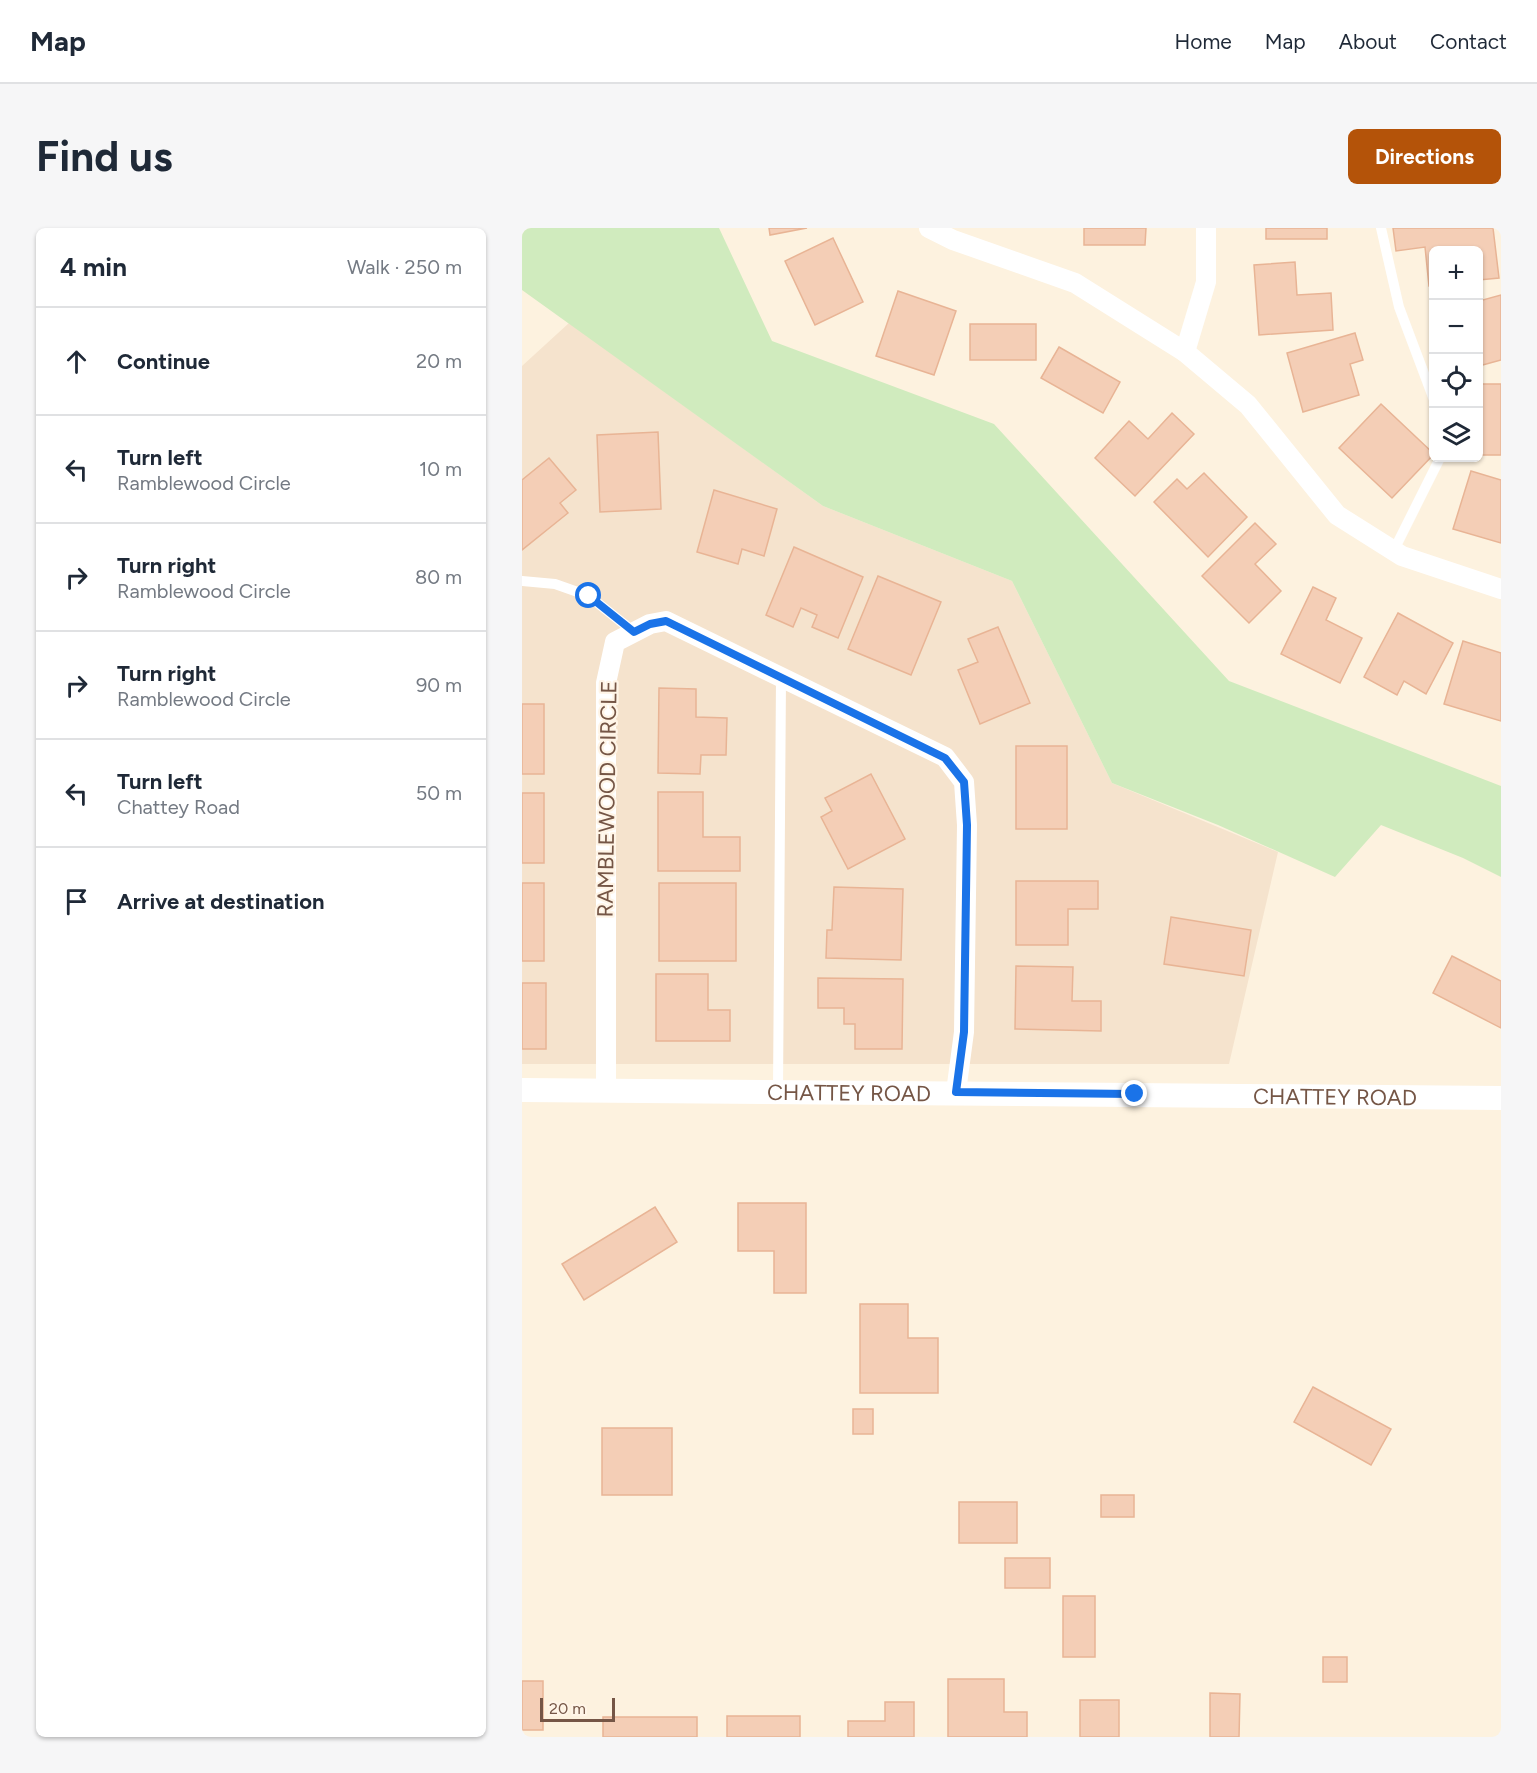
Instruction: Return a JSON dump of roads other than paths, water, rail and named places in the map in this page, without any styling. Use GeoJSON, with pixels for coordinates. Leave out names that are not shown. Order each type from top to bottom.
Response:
{"type":"FeatureCollection","features":[{"type":"Feature","properties":{"kind":"street"},"geometry":{"type":"LineString","coordinates":[[928,228],[953,240],[1075,283],[1185,352],[1248,405],[1337,515],[1402,556],[1501,589]]}},
{"type":"Feature","properties":{"kind":"street"},"geometry":{"type":"LineString","coordinates":[[1185,352],[1206,282],[1206,228]]}},
{"type":"Feature","properties":{"kind":"street","name":"RAMBLEWOOD CIRCLE"},"geometry":{"type":"LineString","coordinates":[[606,1090],[606,683],[615,642],[650,624],[666,621],[945,758],[964,782],[967,825],[964,1032],[956,1092]]}},
{"type":"Feature","properties":{"kind":"street","name":"CHATTEY ROAD"},"geometry":{"type":"LineString","coordinates":[[522,1090],[1501,1098]]}},
{"type":"Feature","properties":{"kind":"lane"},"geometry":{"type":"LineString","coordinates":[[1381,228],[1399,307],[1429,387]]}},
{"type":"Feature","properties":{"kind":"lane"},"geometry":{"type":"LineString","coordinates":[[1394,550],[1438,462]]}},
{"type":"Feature","properties":{"kind":"lane"},"geometry":{"type":"LineString","coordinates":[[522,580],[555,584],[589,596],[634,632]]}},
{"type":"Feature","properties":{"kind":"lane"},"geometry":{"type":"LineString","coordinates":[[778,1091],[781,678]]}}]}
